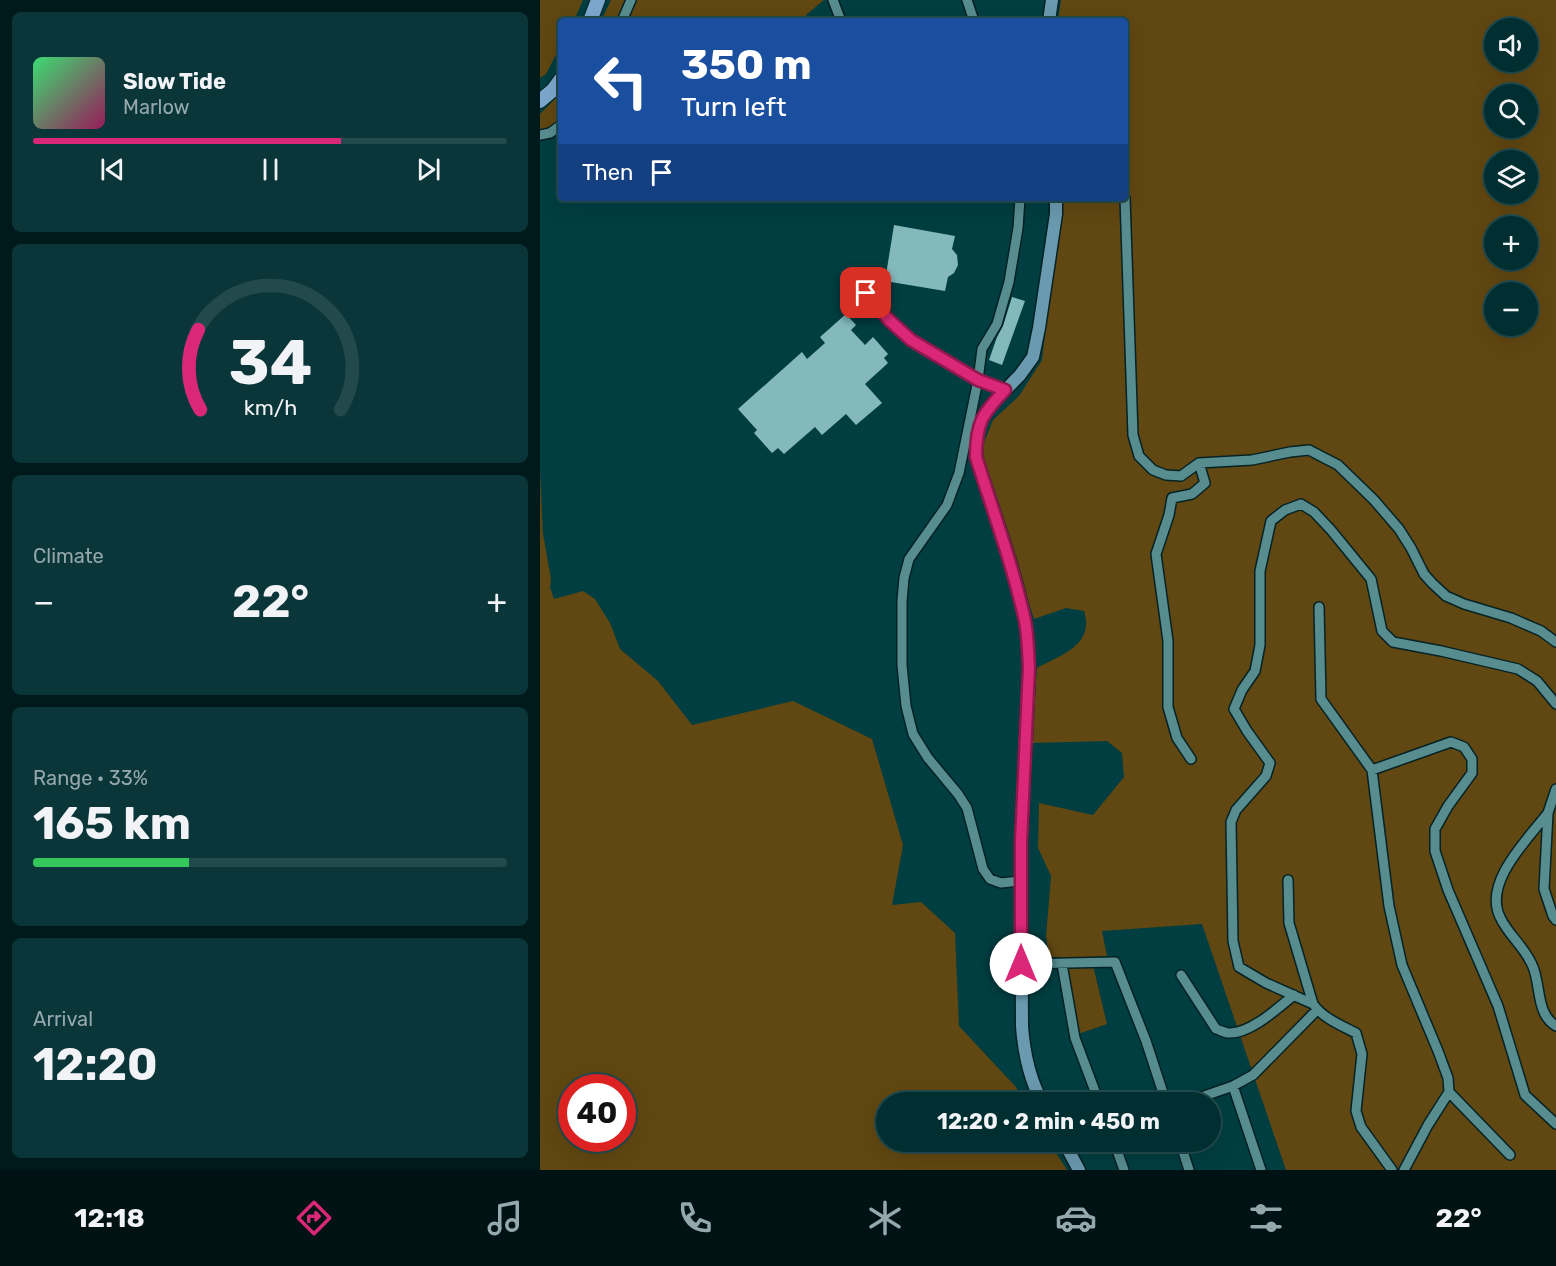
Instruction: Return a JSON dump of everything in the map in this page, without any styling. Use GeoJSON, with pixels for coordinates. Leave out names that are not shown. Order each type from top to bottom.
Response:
{"type":"FeatureCollection","features":[{"type":"Feature","properties":{"kind":"main road"},"geometry":{"type":"LineString","coordinates":[[591,18],[598,0]]}},
{"type":"Feature","properties":{"kind":"main road"},"geometry":{"type":"LineString","coordinates":[[540,101],[558,83]]}},
{"type":"Feature","properties":{"kind":"street"},"geometry":{"type":"LineString","coordinates":[[623,18],[631,0]]}},
{"type":"Feature","properties":{"kind":"street"},"geometry":{"type":"LineString","coordinates":[[833,0],[841,18]]}},
{"type":"Feature","properties":{"kind":"street"},"geometry":{"type":"LineString","coordinates":[[967,0],[973,18]]}},
{"type":"Feature","properties":{"kind":"street"},"geometry":{"type":"LineString","coordinates":[[1049,18],[1052,0]]}},
{"type":"Feature","properties":{"kind":"street"},"geometry":{"type":"LineString","coordinates":[[540,135],[550,133],[558,127]]}},
{"type":"Feature","properties":{"kind":"street"},"geometry":{"type":"LineString","coordinates":[[1020,201],[1009,282],[997,324],[982,349],[959,473],[947,506],[909,559],[904,578],[902,665],[906,706],[913,734],[928,758],[967,808],[983,869],[990,879],[1001,883],[1021,881]]}},
{"type":"Feature","properties":{"kind":"street"},"geometry":{"type":"LineString","coordinates":[[1037,1092],[1032,1083],[1024,1050],[1021,964],[1023,771],[1029,667],[1028,643],[1013,573],[976,457],[976,438],[980,422],[992,404],[1020,375],[1033,357],[1040,328],[1056,201]]}},
{"type":"Feature","properties":{"kind":"street"},"geometry":{"type":"LineString","coordinates":[[1125,201],[1133,435],[1139,456],[1153,470],[1166,475],[1181,476],[1199,463],[1252,460],[1309,450],[1338,465],[1374,500],[1399,530],[1424,574],[1446,596],[1464,604],[1511,618],[1541,631],[1556,642]]}},
{"type":"Feature","properties":{"kind":"street"},"geometry":{"type":"LineString","coordinates":[[866,293],[889,320],[911,340],[978,380],[1005,390]]}},
{"type":"Feature","properties":{"kind":"street"},"geometry":{"type":"LineString","coordinates":[[1191,759],[1177,738],[1168,708],[1168,641],[1156,554],[1172,498],[1192,494],[1205,483],[1199,463]]}},
{"type":"Feature","properties":{"kind":"street"},"geometry":{"type":"LineString","coordinates":[[1392,1170],[1360,1127],[1356,1111],[1362,1054],[1356,1033],[1332,1022],[1315,1006],[1266,984],[1239,967],[1233,941],[1231,822],[1236,810],[1266,776],[1270,763],[1234,709],[1242,690],[1255,671],[1260,645],[1260,571],[1271,521],[1285,510],[1301,504],[1314,512],[1371,579],[1382,631],[1393,642],[1518,669],[1537,681],[1556,704]]}},
{"type":"Feature","properties":{"kind":"street"},"geometry":{"type":"LineString","coordinates":[[1319,607],[1321,699],[1372,770],[1389,906],[1402,965],[1448,1078],[1449,1092],[1404,1170]]}},
{"type":"Feature","properties":{"kind":"street"},"geometry":{"type":"LineString","coordinates":[[1372,770],[1451,742],[1464,747],[1472,759],[1472,773],[1448,806],[1435,829],[1435,850],[1448,890],[1498,1006],[1525,1095],[1556,1124]]}},
{"type":"Feature","properties":{"kind":"street"},"geometry":{"type":"LineString","coordinates":[[1556,789],[1548,813],[1544,889],[1556,920]]}},
{"type":"Feature","properties":{"kind":"street"},"geometry":{"type":"LineString","coordinates":[[1548,813],[1503,873],[1497,886],[1495,903],[1500,917],[1533,966],[1538,982],[1539,1001],[1551,1023],[1556,1026]]}},
{"type":"Feature","properties":{"kind":"street"},"geometry":{"type":"LineString","coordinates":[[1288,880],[1289,923],[1315,1006]]}},
{"type":"Feature","properties":{"kind":"street"},"geometry":{"type":"LineString","coordinates":[[1021,964],[1115,962],[1164,1092]]}},
{"type":"Feature","properties":{"kind":"street"},"geometry":{"type":"LineString","coordinates":[[1062,964],[1075,1038],[1095,1092]]}},
{"type":"Feature","properties":{"kind":"street"},"geometry":{"type":"LineString","coordinates":[[1181,975],[1216,1029],[1228,1033],[1241,1032],[1266,1018],[1294,995]]}},
{"type":"Feature","properties":{"kind":"street"},"geometry":{"type":"LineString","coordinates":[[1216,1092],[1253,1075],[1315,1006]]}},
{"type":"Feature","properties":{"kind":"street"},"geometry":{"type":"LineString","coordinates":[[1233,1086],[1261,1170]]}},
{"type":"Feature","properties":{"kind":"street"},"geometry":{"type":"LineString","coordinates":[[1449,1092],[1510,1155]]}},
{"type":"Feature","properties":{"kind":"street"},"geometry":{"type":"LineString","coordinates":[[1069,1152],[1079,1170]]}},
{"type":"Feature","properties":{"kind":"street"},"geometry":{"type":"LineString","coordinates":[[1118,1152],[1124,1170]]}},
{"type":"Feature","properties":{"kind":"street"},"geometry":{"type":"LineString","coordinates":[[1183,1152],[1189,1170]]}},
{"type":"Feature","properties":{"kind":"shaded area"},"geometry":{"type":"Polygon","coordinates":[[[540,0],[583,0],[575,18],[558,18],[558,51],[546,74],[540,78],[540,0]]]}},
{"type":"Feature","properties":{"kind":"shaded area"},"geometry":{"type":"Polygon","coordinates":[[[611,0],[824,0],[806,15],[807,18],[602,18],[611,0]]]}},
{"type":"Feature","properties":{"kind":"shaded area"},"geometry":{"type":"Polygon","coordinates":[[[1061,0],[1556,0],[1556,1170],[1286,1170],[1202,924],[1102,931],[1107,956],[1091,957],[1107,1024],[1078,1034],[1061,957],[1049,957],[1046,936],[1051,876],[1038,848],[1039,803],[1093,815],[1124,777],[1122,753],[1107,741],[1032,743],[1037,668],[1074,647],[1085,632],[1086,623],[1084,611],[1066,608],[1034,619],[980,453],[993,420],[1019,396],[1042,360],[1062,201],[1128,201],[1128,18],[1058,18],[1061,0]]]}},
{"type":"Feature","properties":{"kind":"shaded area"},"geometry":{"type":"Polygon","coordinates":[[[558,96],[558,125],[555,129],[540,131],[540,114],[558,96]]]}},
{"type":"Feature","properties":{"kind":"shaded area"},"geometry":{"type":"Polygon","coordinates":[[[540,472],[543,534],[551,579],[550,587],[554,599],[583,591],[595,599],[610,623],[620,649],[658,681],[692,725],[793,701],[872,739],[903,845],[892,905],[921,902],[955,933],[959,1026],[1019,1092],[876,1092],[876,1152],[1055,1152],[1067,1170],[540,1170],[540,472]]]}},
{"type":"Feature","properties":{"kind":"building"},"geometry":{"type":"Polygon","coordinates":[[[894,225],[955,236],[952,249],[957,255],[958,265],[954,273],[948,277],[945,291],[885,281],[894,225]]]}},
{"type":"Feature","properties":{"kind":"building"},"geometry":{"type":"Polygon","coordinates":[[[1012,297],[1025,301],[1002,365],[989,360],[1012,297]]]}},
{"type":"Feature","properties":{"kind":"building"},"geometry":{"type":"Polygon","coordinates":[[[846,314],[856,325],[851,330],[865,345],[873,337],[888,354],[884,358],[888,363],[865,384],[882,403],[856,425],[846,414],[822,435],[815,427],[784,454],[778,448],[772,453],[754,433],[757,430],[738,409],[802,352],[807,359],[825,343],[820,337],[846,314]]]}},
{"type":"Feature","properties":{"kind":"route"},"geometry":{"type":"LineString","coordinates":[[866,293],[889,320],[911,340],[978,380],[1005,390],[980,422],[976,438],[976,457],[1013,573],[1028,643],[1029,667],[1021,841],[1021,964]]}}]}
